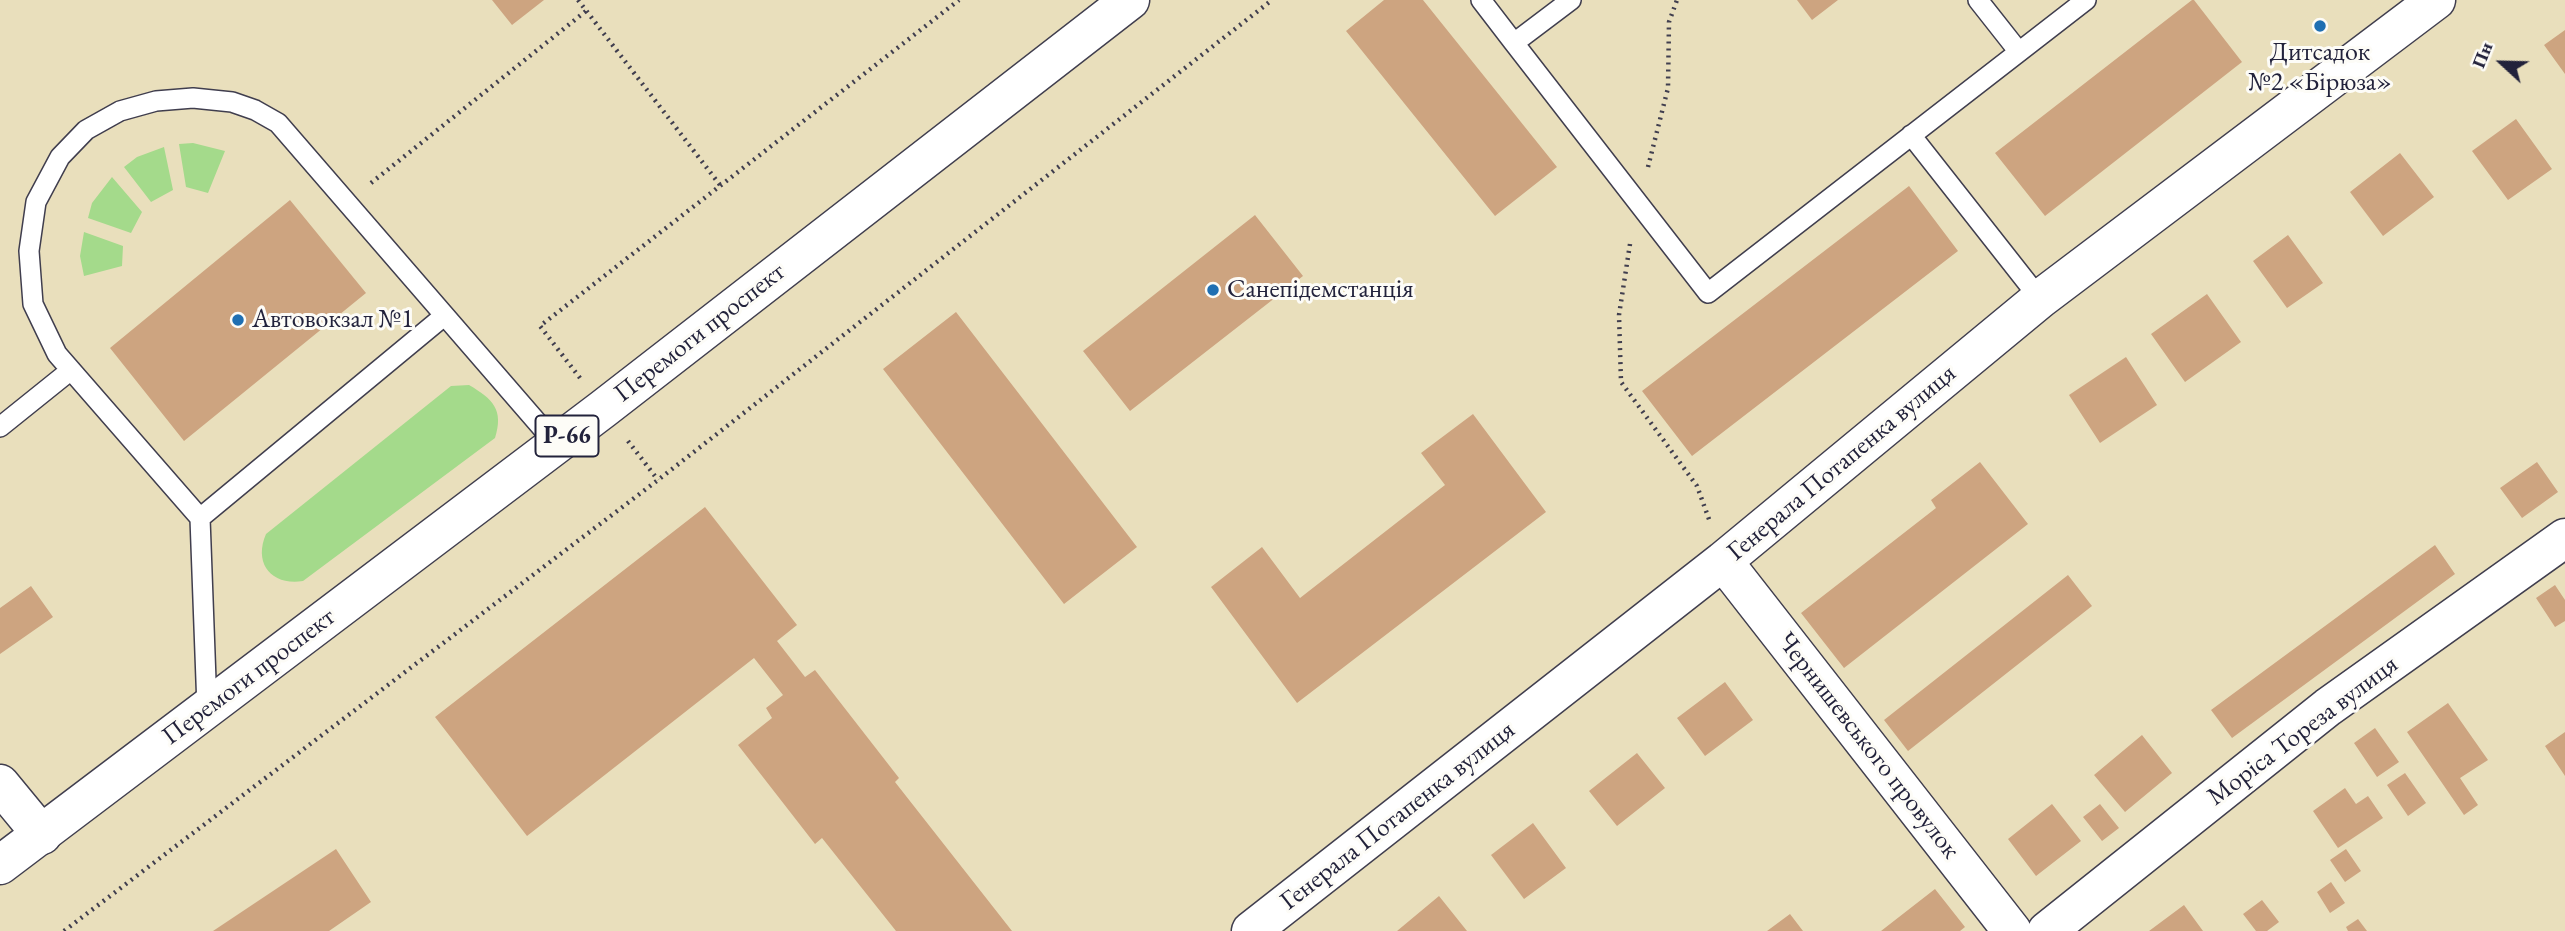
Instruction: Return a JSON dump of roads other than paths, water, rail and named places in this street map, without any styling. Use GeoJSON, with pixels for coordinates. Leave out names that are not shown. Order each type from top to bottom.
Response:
{"type":"FeatureCollection","features":[{"type":"Feature","properties":{"kind":"street","name":"Перемоги проспект"},"geometry":{"type":"LineString","coordinates":[[0,865],[556,444],[1129,0]]}},
{"type":"Feature","properties":{"kind":"street","name":"Генерала Потапенка вулиця"},"geometry":{"type":"LineString","coordinates":[[1251,931],[1723,561],[2040,299],[2436,0]]}},
{"type":"Feature","properties":{"kind":"street","name":"Моріса Тореза вулиця"},"geometry":{"type":"LineString","coordinates":[[2047,931],[2328,707],[2565,538]]}},
{"type":"Feature","properties":{"kind":"street","name":"Чернишевського провулок"},"geometry":{"type":"LineString","coordinates":[[1723,561],[2012,931]]}},
{"type":"Feature","properties":{"kind":"street"},"geometry":{"type":"LineString","coordinates":[[0,784],[42,835]]}},
{"type":"Feature","properties":{"kind":"lane"},"geometry":{"type":"LineString","coordinates":[[1480,0],[1708,293],[2086,0]]}},
{"type":"Feature","properties":{"kind":"lane"},"geometry":{"type":"LineString","coordinates":[[1514,43],[1571,0]]}},
{"type":"Feature","properties":{"kind":"lane"},"geometry":{"type":"LineString","coordinates":[[1978,0],[2019,52]]}},
{"type":"Feature","properties":{"kind":"lane"},"geometry":{"type":"LineString","coordinates":[[207,708],[200,518],[57,355],[33,304],[29,251],[36,202],[60,157],[86,130],[120,111],[156,101],[193,97],[232,102],[255,110],[278,123],[556,444]]}},
{"type":"Feature","properties":{"kind":"lane"},"geometry":{"type":"LineString","coordinates":[[1911,135],[2040,299]]}},
{"type":"Feature","properties":{"kind":"lane"},"geometry":{"type":"LineString","coordinates":[[200,518],[444,316]]}},
{"type":"Feature","properties":{"kind":"lane"},"geometry":{"type":"LineString","coordinates":[[0,427],[71,370]]}},
{"type":"Feature","properties":{"kind":"place","name":"Дитсадок №2 «Бірюза»"},"geometry":{"type":"Point","coordinates":[2320,26]}},
{"type":"Feature","properties":{"kind":"place","name":"Санепідемстанція"},"geometry":{"type":"Point","coordinates":[1213,290]}},
{"type":"Feature","properties":{"kind":"place","name":"Автовокзал №1"},"geometry":{"type":"Point","coordinates":[238,320]}}]}
